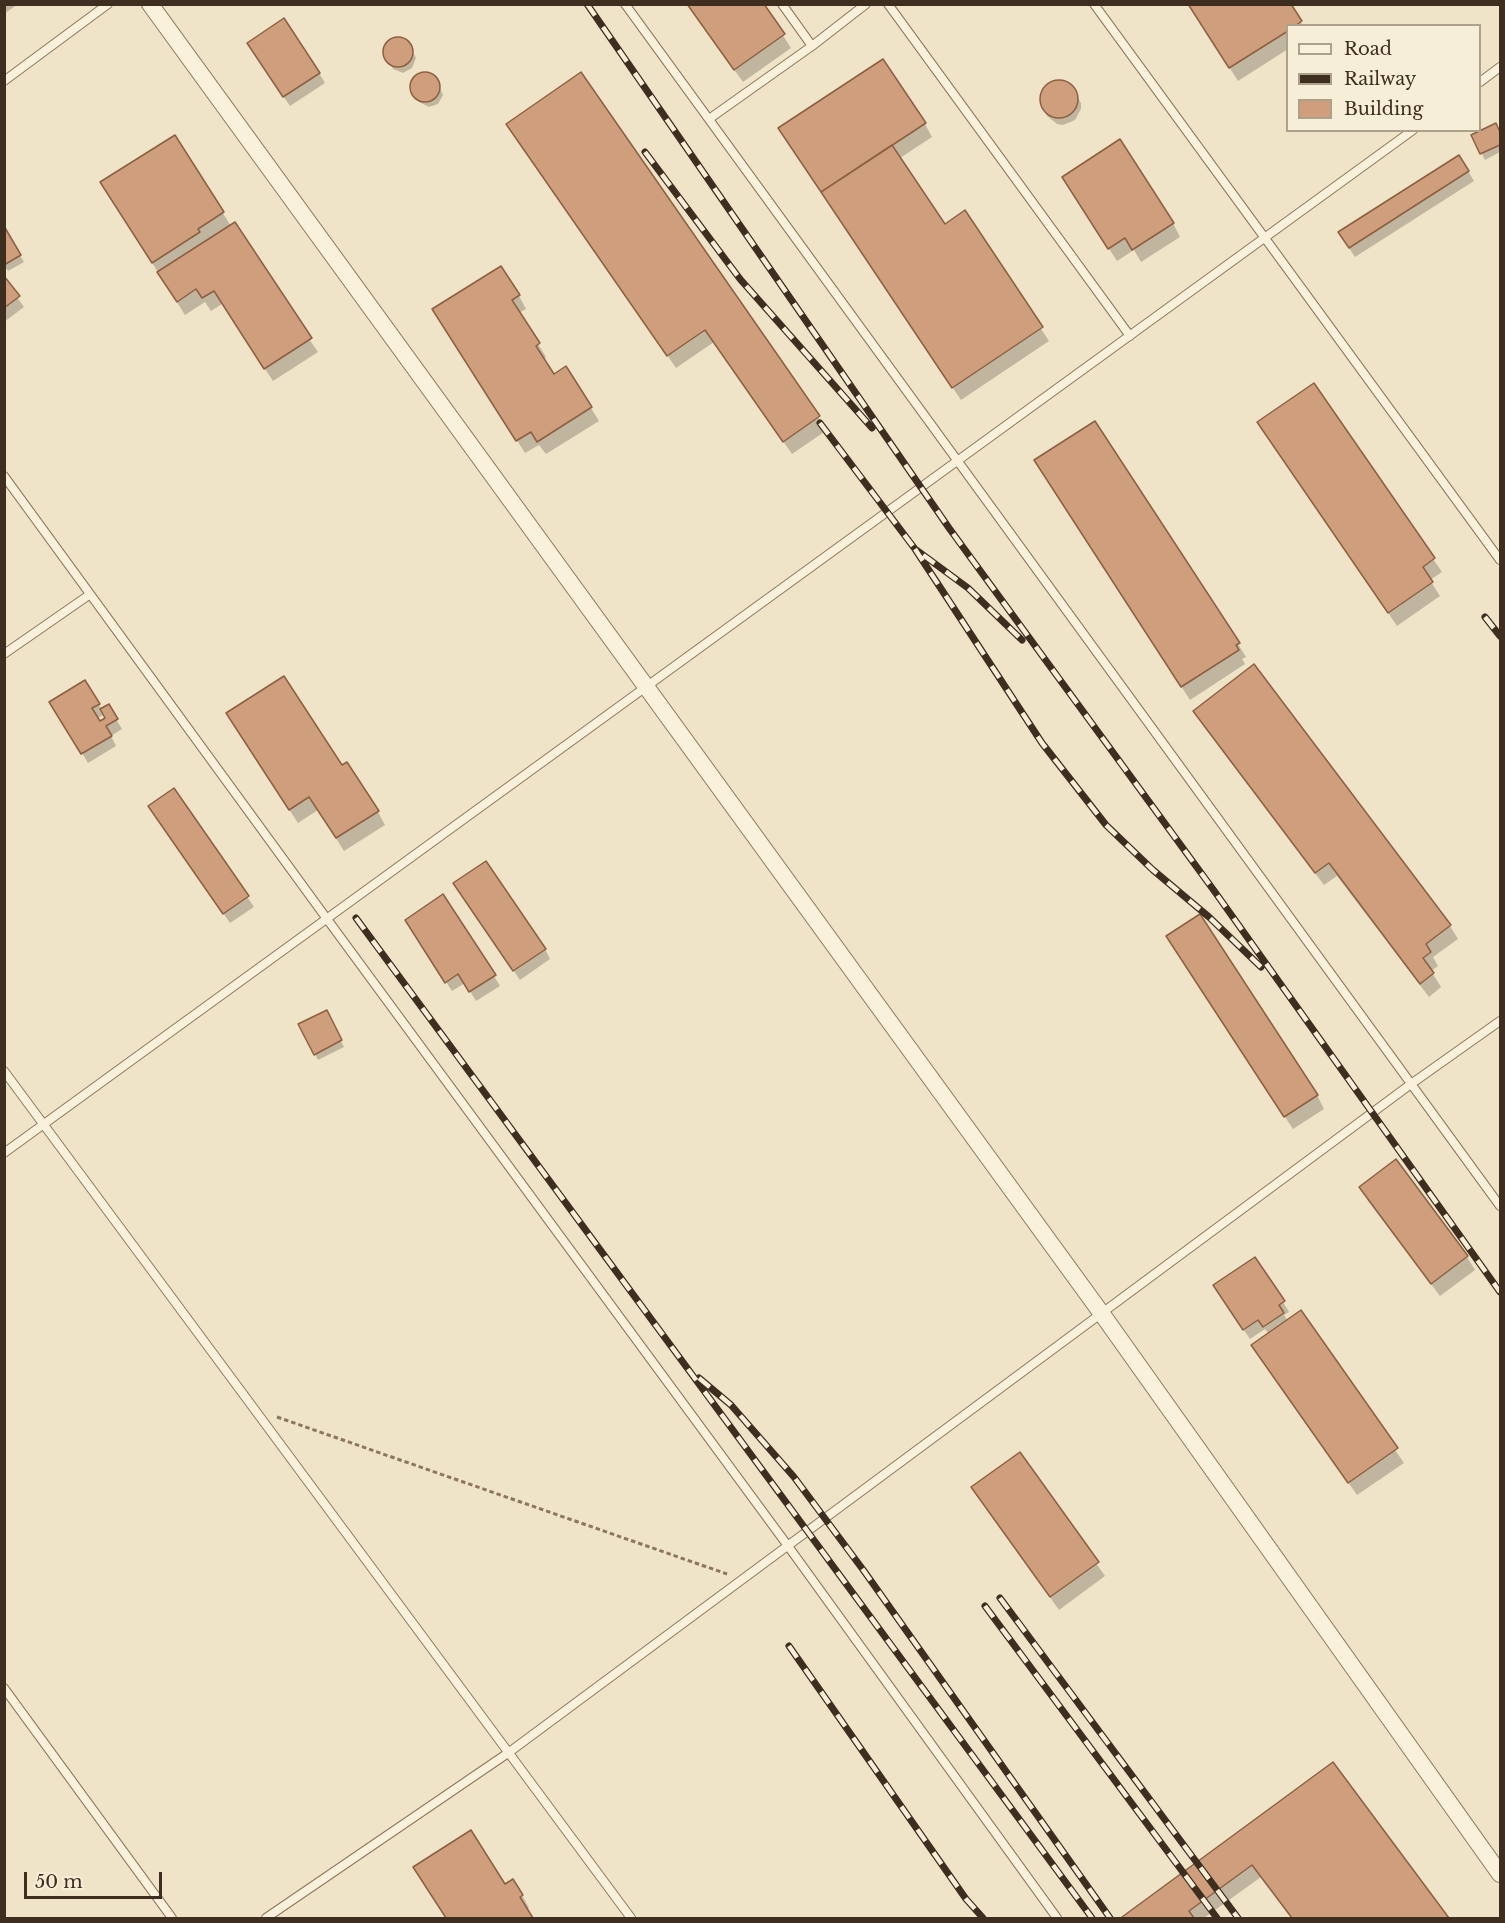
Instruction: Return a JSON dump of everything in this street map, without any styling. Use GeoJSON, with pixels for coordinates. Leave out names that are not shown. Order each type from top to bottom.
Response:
{"type":"FeatureCollection","features":[{"type":"Feature","properties":{"kind":"street"},"geometry":{"type":"LineString","coordinates":[[150,4],[1102,1314],[1500,1874]]}},
{"type":"Feature","properties":{"kind":"lane"},"geometry":{"type":"LineString","coordinates":[[4,81],[108,4]]}},
{"type":"Feature","properties":{"kind":"lane"},"geometry":{"type":"LineString","coordinates":[[625,4],[1500,1206]]}},
{"type":"Feature","properties":{"kind":"lane"},"geometry":{"type":"LineString","coordinates":[[782,4],[812,46]]}},
{"type":"Feature","properties":{"kind":"lane"},"geometry":{"type":"LineString","coordinates":[[708,119],[812,46],[866,4]]}},
{"type":"Feature","properties":{"kind":"lane"},"geometry":{"type":"LineString","coordinates":[[888,4],[1130,336]]}},
{"type":"Feature","properties":{"kind":"lane"},"geometry":{"type":"LineString","coordinates":[[1094,4],[1500,560]]}},
{"type":"Feature","properties":{"kind":"lane"},"geometry":{"type":"LineString","coordinates":[[1481,81],[1500,67]]}},
{"type":"Feature","properties":{"kind":"lane"},"geometry":{"type":"LineString","coordinates":[[4,1153],[1410,132]]}},
{"type":"Feature","properties":{"kind":"lane"},"geometry":{"type":"LineString","coordinates":[[4,476],[788,1546],[1057,1918]]}},
{"type":"Feature","properties":{"kind":"lane"},"geometry":{"type":"LineString","coordinates":[[4,654],[89,595]]}},
{"type":"Feature","properties":{"kind":"lane"},"geometry":{"type":"LineString","coordinates":[[266,1918],[508,1753],[1500,1021]]}},
{"type":"Feature","properties":{"kind":"lane"},"geometry":{"type":"LineString","coordinates":[[4,1071],[631,1918]]}},
{"type":"Feature","properties":{"kind":"lane"},"geometry":{"type":"LineString","coordinates":[[4,1688],[172,1918]]}},
{"type":"Feature","properties":{"kind":"path"},"geometry":{"type":"LineString","coordinates":[[253,1408],[743,1579]]}},
{"type":"Feature","properties":{"kind":"building"},"geometry":{"type":"Polygon","coordinates":[[[687,4],[764,4],[785,34],[734,70],[687,4]]]}},
{"type":"Feature","properties":{"kind":"building"},"geometry":{"type":"Polygon","coordinates":[[[1188,4],[1291,4],[1302,21],[1298,24],[1286,24],[1286,32],[1229,68],[1188,4]]]}},
{"type":"Feature","properties":{"kind":"building"},"geometry":{"type":"Polygon","coordinates":[[[284,18],[320,73],[283,97],[247,43],[284,18]]]}},
{"type":"Feature","properties":{"kind":"building"},"geometry":{"type":"Polygon","coordinates":[[[398,37],[409,41],[413,52],[409,63],[398,67],[387,63],[383,52],[387,41],[398,37]]]}},
{"type":"Feature","properties":{"kind":"building"},"geometry":{"type":"Polygon","coordinates":[[[883,59],[926,123],[821,192],[778,128],[883,59]]]}},
{"type":"Feature","properties":{"kind":"building"},"geometry":{"type":"Polygon","coordinates":[[[425,72],[436,76],[440,87],[436,98],[425,102],[414,98],[410,87],[414,76],[425,72]]]}},
{"type":"Feature","properties":{"kind":"building"},"geometry":{"type":"Polygon","coordinates":[[[581,72],[820,416],[783,442],[705,330],[667,356],[506,124],[581,72]]]}},
{"type":"Feature","properties":{"kind":"building"},"geometry":{"type":"Polygon","coordinates":[[[1059,80],[1073,85],[1078,99],[1073,113],[1059,118],[1045,113],[1040,99],[1045,85],[1059,80]]]}},
{"type":"Feature","properties":{"kind":"building"},"geometry":{"type":"Polygon","coordinates":[[[1496,123],[1500,132],[1500,145],[1480,154],[1471,135],[1496,123]]]}},
{"type":"Feature","properties":{"kind":"building"},"geometry":{"type":"Polygon","coordinates":[[[175,135],[224,212],[198,229],[200,232],[152,263],[100,182],[175,135]]]}},
{"type":"Feature","properties":{"kind":"building"},"geometry":{"type":"Polygon","coordinates":[[[1120,139],[1174,223],[1132,250],[1125,238],[1108,249],[1062,177],[1120,139]]]}},
{"type":"Feature","properties":{"kind":"building"},"geometry":{"type":"Polygon","coordinates":[[[892,145],[945,224],[965,210],[1043,327],[952,388],[821,192],[892,145]]]}},
{"type":"Feature","properties":{"kind":"building"},"geometry":{"type":"Polygon","coordinates":[[[1459,155],[1469,171],[1349,248],[1338,232],[1459,155]]]}},
{"type":"Feature","properties":{"kind":"building"},"geometry":{"type":"Polygon","coordinates":[[[235,222],[312,338],[264,369],[214,291],[202,298],[196,289],[177,302],[157,272],[235,222]]]}},
{"type":"Feature","properties":{"kind":"building"},"geometry":{"type":"Polygon","coordinates":[[[4,226],[21,255],[4,265],[4,226]]]}},
{"type":"Feature","properties":{"kind":"building"},"geometry":{"type":"Polygon","coordinates":[[[501,266],[520,295],[512,300],[540,343],[536,346],[554,374],[566,366],[592,407],[537,442],[531,432],[516,441],[432,309],[501,266]]]}},
{"type":"Feature","properties":{"kind":"building"},"geometry":{"type":"Polygon","coordinates":[[[4,276],[20,296],[4,308],[4,276]]]}},
{"type":"Feature","properties":{"kind":"building"},"geometry":{"type":"Polygon","coordinates":[[[1314,383],[1435,558],[1423,567],[1433,582],[1388,613],[1257,422],[1314,383]]]}},
{"type":"Feature","properties":{"kind":"building"},"geometry":{"type":"Polygon","coordinates":[[[1095,421],[1240,643],[1236,645],[1239,650],[1181,687],[1034,460],[1095,421]]]}},
{"type":"Feature","properties":{"kind":"building"},"geometry":{"type":"Polygon","coordinates":[[[1254,664],[1451,925],[1426,944],[1431,952],[1423,958],[1434,973],[1420,984],[1329,863],[1315,873],[1193,711],[1254,664]]]}},
{"type":"Feature","properties":{"kind":"building"},"geometry":{"type":"Polygon","coordinates":[[[284,676],[342,765],[347,762],[379,811],[336,838],[309,797],[289,810],[226,713],[284,676]]]}},
{"type":"Feature","properties":{"kind":"building"},"geometry":{"type":"Polygon","coordinates":[[[85,680],[100,704],[92,708],[100,721],[105,718],[100,709],[109,704],[118,719],[106,726],[112,736],[81,754],[49,702],[85,680]]]}},
{"type":"Feature","properties":{"kind":"building"},"geometry":{"type":"Polygon","coordinates":[[[174,788],[249,896],[223,914],[148,806],[174,788]]]}},
{"type":"Feature","properties":{"kind":"building"},"geometry":{"type":"Polygon","coordinates":[[[486,861],[546,949],[513,971],[453,883],[486,861]]]}},
{"type":"Feature","properties":{"kind":"building"},"geometry":{"type":"Polygon","coordinates":[[[443,894],[496,975],[469,992],[458,974],[445,983],[405,920],[443,894]]]}},
{"type":"Feature","properties":{"kind":"building"},"geometry":{"type":"Polygon","coordinates":[[[1200,914],[1318,1095],[1284,1117],[1166,936],[1200,914]]]}},
{"type":"Feature","properties":{"kind":"building"},"geometry":{"type":"Polygon","coordinates":[[[327,1010],[342,1040],[314,1055],[298,1024],[327,1010]]]}},
{"type":"Feature","properties":{"kind":"building"},"geometry":{"type":"Polygon","coordinates":[[[1396,1159],[1468,1256],[1431,1284],[1359,1187],[1396,1159]]]}},
{"type":"Feature","properties":{"kind":"building"},"geometry":{"type":"Polygon","coordinates":[[[1255,1257],[1285,1301],[1279,1305],[1284,1313],[1263,1327],[1258,1320],[1243,1330],[1213,1285],[1255,1257]]]}},
{"type":"Feature","properties":{"kind":"building"},"geometry":{"type":"Polygon","coordinates":[[[1301,1310],[1398,1448],[1348,1483],[1251,1345],[1301,1310]]]}},
{"type":"Feature","properties":{"kind":"building"},"geometry":{"type":"Polygon","coordinates":[[[1020,1452],[1099,1562],[1050,1597],[971,1487],[1020,1452]]]}},
{"type":"Feature","properties":{"kind":"building"},"geometry":{"type":"Polygon","coordinates":[[[1333,1762],[1449,1918],[1292,1918],[1252,1865],[1189,1911],[1194,1918],[1122,1917],[1333,1762]]]}},
{"type":"Feature","properties":{"kind":"building"},"geometry":{"type":"Polygon","coordinates":[[[471,1830],[505,1884],[513,1879],[523,1895],[520,1897],[533,1918],[446,1918],[413,1867],[471,1830]]]}},
{"type":"Feature","properties":{"kind":"railway"},"geometry":{"type":"LineString","coordinates":[[587,4],[949,528],[1215,892],[1500,1292]]}},
{"type":"Feature","properties":{"kind":"railway"},"geometry":{"type":"LineString","coordinates":[[645,152],[740,279],[872,428]]}},
{"type":"Feature","properties":{"kind":"railway"},"geometry":{"type":"LineString","coordinates":[[820,423],[915,549],[968,588],[1022,640]]}},
{"type":"Feature","properties":{"kind":"railway"},"geometry":{"type":"LineString","coordinates":[[915,549],[1042,743],[1106,825],[1261,967]]}},
{"type":"Feature","properties":{"kind":"railway"},"geometry":{"type":"LineString","coordinates":[[1485,617],[1500,636]]}},
{"type":"Feature","properties":{"kind":"railway"},"geometry":{"type":"LineString","coordinates":[[356,918],[1092,1918]]}},
{"type":"Feature","properties":{"kind":"railway"},"geometry":{"type":"LineString","coordinates":[[699,1378],[731,1405],[794,1477],[864,1571],[1110,1918]]}},
{"type":"Feature","properties":{"kind":"railway"},"geometry":{"type":"LineString","coordinates":[[1000,1598],[1238,1918]]}},
{"type":"Feature","properties":{"kind":"railway"},"geometry":{"type":"LineString","coordinates":[[985,1606],[1217,1918]]}},
{"type":"Feature","properties":{"kind":"railway"},"geometry":{"type":"LineString","coordinates":[[789,1646],[966,1899],[983,1918]]}}]}
